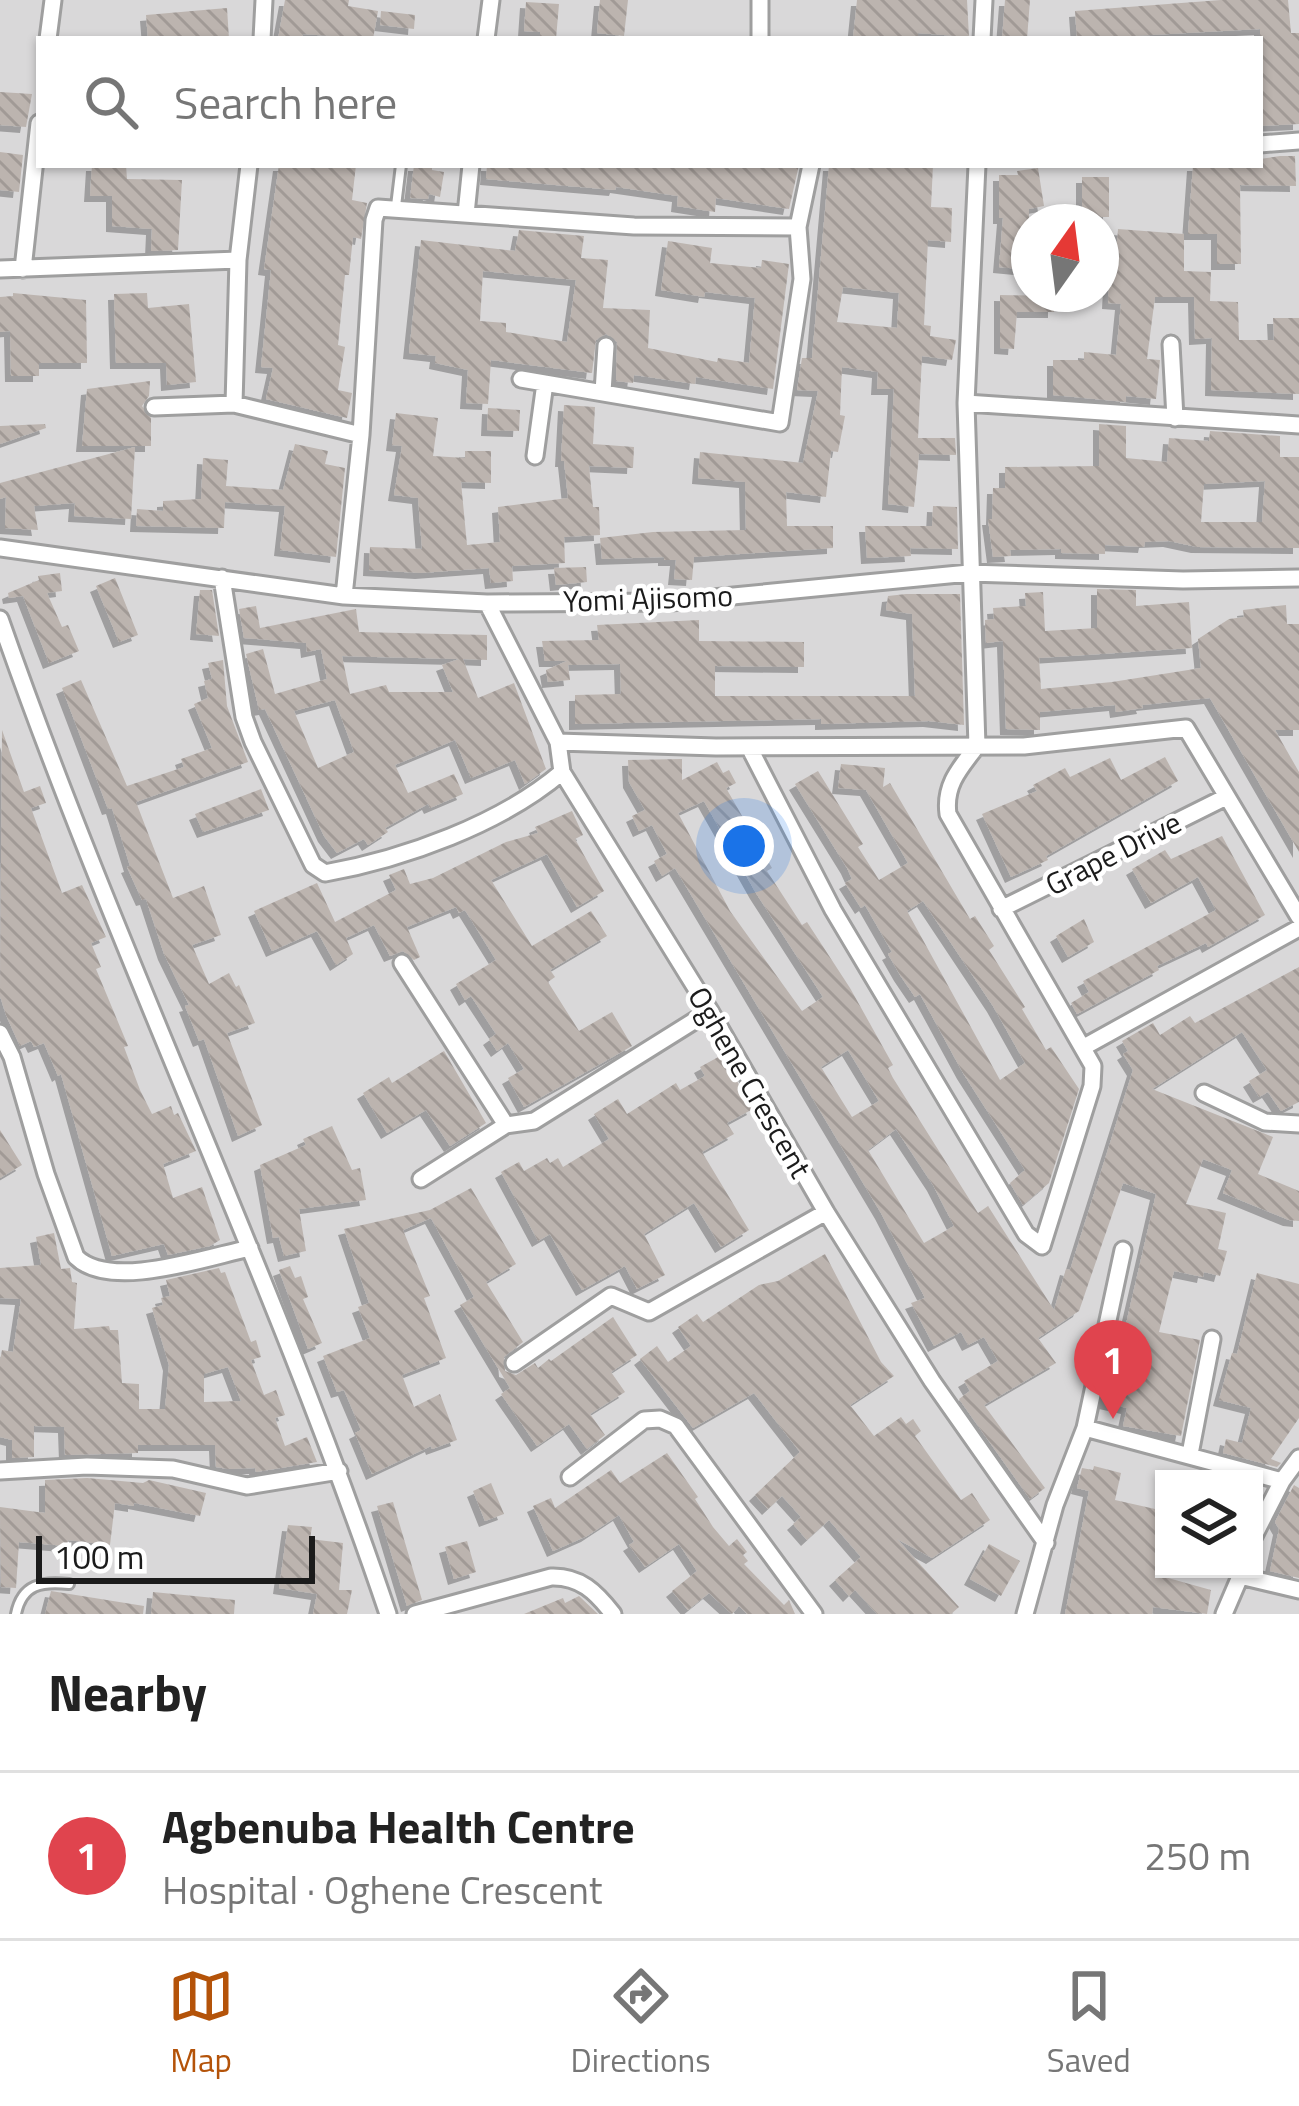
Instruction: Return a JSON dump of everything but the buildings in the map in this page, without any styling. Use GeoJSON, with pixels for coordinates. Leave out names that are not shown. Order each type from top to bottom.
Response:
{"type":"FeatureCollection","features":[{"type":"Feature","properties":{"kind":"street"},"geometry":{"type":"LineString","coordinates":[[48,36],[53,0]]}},
{"type":"Feature","properties":{"kind":"street"},"geometry":{"type":"LineString","coordinates":[[262,36],[264,0]]}},
{"type":"Feature","properties":{"kind":"street"},"geometry":{"type":"LineString","coordinates":[[486,36],[491,0]]}},
{"type":"Feature","properties":{"kind":"street"},"geometry":{"type":"LineString","coordinates":[[760,0],[760,36]]}},
{"type":"Feature","properties":{"kind":"street"},"geometry":{"type":"LineString","coordinates":[[982,36],[984,0]]}},
{"type":"Feature","properties":{"kind":"street"},"geometry":{"type":"LineString","coordinates":[[1263,143],[1299,141]]}},
{"type":"Feature","properties":{"kind":"street"},"geometry":{"type":"LineString","coordinates":[[22,269],[36,149]]}},
{"type":"Feature","properties":{"kind":"street"},"geometry":{"type":"LineString","coordinates":[[234,404],[238,260],[249,168]]}},
{"type":"Feature","properties":{"kind":"street"},"geometry":{"type":"LineString","coordinates":[[466,214],[471,168]]}},
{"type":"Feature","properties":{"kind":"street"},"geometry":{"type":"LineString","coordinates":[[521,379],[780,422],[802,279],[798,227],[810,168]]}},
{"type":"Feature","properties":{"kind":"street"},"geometry":{"type":"LineString","coordinates":[[749,747],[900,1028],[1026,1234],[1042,1246],[1092,1086],[1093,1066],[948,814],[946,800],[951,781],[977,746],[966,403],[977,168]]}},
{"type":"Feature","properties":{"kind":"street"},"geometry":{"type":"LineString","coordinates":[[344,596],[361,434],[374,220],[379,208],[634,226],[798,227]]}},
{"type":"Feature","properties":{"kind":"street"},"geometry":{"type":"LineString","coordinates":[[0,269],[238,260]]}},
{"type":"Feature","properties":{"kind":"street"},"geometry":{"type":"LineString","coordinates":[[1172,344],[1175,418]]}},
{"type":"Feature","properties":{"kind":"street"},"geometry":{"type":"LineString","coordinates":[[603,392],[606,346]]}},
{"type":"Feature","properties":{"kind":"street"},"geometry":{"type":"LineString","coordinates":[[535,456],[545,383]]}},
{"type":"Feature","properties":{"kind":"street"},"geometry":{"type":"LineString","coordinates":[[966,403],[1299,425]]}},
{"type":"Feature","properties":{"kind":"street"},"geometry":{"type":"LineString","coordinates":[[154,407],[234,404],[361,434]]}},
{"type":"Feature","properties":{"kind":"street","name":"Yomi Ajisomo"},"geometry":{"type":"LineString","coordinates":[[0,548],[344,596],[487,603],[671,602],[969,573],[1184,580],[1299,578]]}},
{"type":"Feature","properties":{"kind":"street"},"geometry":{"type":"LineString","coordinates":[[223,578],[244,717],[313,865],[325,873],[429,845],[536,794],[562,772]]}},
{"type":"Feature","properties":{"kind":"street","name":"Oghene Crescent"},"geometry":{"type":"LineString","coordinates":[[487,603],[558,742],[562,772],[932,1381],[1046,1543]]}},
{"type":"Feature","properties":{"kind":"street"},"geometry":{"type":"LineString","coordinates":[[0,619],[51,765],[339,1471],[388,1614]]}},
{"type":"Feature","properties":{"kind":"street"},"geometry":{"type":"LineString","coordinates":[[558,742],[1024,746],[1186,728],[1299,917]]}},
{"type":"Feature","properties":{"kind":"street","name":"Grape Drive"},"geometry":{"type":"LineString","coordinates":[[1001,909],[1224,798]]}},
{"type":"Feature","properties":{"kind":"street"},"geometry":{"type":"LineString","coordinates":[[1084,1047],[1299,928]]}},
{"type":"Feature","properties":{"kind":"street"},"geometry":{"type":"LineString","coordinates":[[402,963],[506,1125]]}},
{"type":"Feature","properties":{"kind":"street"},"geometry":{"type":"LineString","coordinates":[[421,1179],[506,1125],[534,1121],[710,1011]]}},
{"type":"Feature","properties":{"kind":"street"},"geometry":{"type":"LineString","coordinates":[[0,1033],[6,1062],[76,1257],[85,1267],[128,1273],[250,1248]]}},
{"type":"Feature","properties":{"kind":"street"},"geometry":{"type":"LineString","coordinates":[[1204,1093],[1265,1122],[1299,1124]]}},
{"type":"Feature","properties":{"kind":"street"},"geometry":{"type":"LineString","coordinates":[[514,1364],[610,1296],[650,1312],[826,1212]]}},
{"type":"Feature","properties":{"kind":"street"},"geometry":{"type":"LineString","coordinates":[[1025,1614],[1055,1505],[1085,1428],[1123,1250]]}},
{"type":"Feature","properties":{"kind":"street"},"geometry":{"type":"LineString","coordinates":[[1190,1454],[1212,1339]]}},
{"type":"Feature","properties":{"kind":"street"},"geometry":{"type":"LineString","coordinates":[[570,1477],[644,1420],[660,1418],[676,1426],[814,1614]]}},
{"type":"Feature","properties":{"kind":"street"},"geometry":{"type":"LineString","coordinates":[[1085,1428],[1282,1481]]}},
{"type":"Feature","properties":{"kind":"street"},"geometry":{"type":"LineString","coordinates":[[1263,1518],[1299,1458]]}},
{"type":"Feature","properties":{"kind":"street"},"geometry":{"type":"LineString","coordinates":[[0,1471],[87,1466],[172,1469],[247,1486],[339,1471]]}},
{"type":"Feature","properties":{"kind":"street"},"geometry":{"type":"LineString","coordinates":[[415,1614],[568,1576],[583,1583],[613,1614]]}},
{"type":"Feature","properties":{"kind":"street"},"geometry":{"type":"LineString","coordinates":[[1224,1614],[1240,1578]]}},
{"type":"Feature","properties":{"kind":"street"},"geometry":{"type":"LineString","coordinates":[[1259,1578],[1299,1590]]}},
{"type":"Feature","properties":{"kind":"lane"},"geometry":{"type":"LineString","coordinates":[[396,206],[401,168]]}},
{"type":"Feature","properties":{"kind":"lane"},"geometry":{"type":"LineString","coordinates":[[16,1614],[25,1591],[35,1585],[69,1584]]}},
{"type":"Feature","properties":{"kind":"shaded area"},"geometry":{"type":"Polygon","coordinates":[[[0,0],[1299,0],[1299,1614],[0,1614],[0,0]]]}},
{"type":"Feature","properties":{"kind":"place","name":"Agbenuba Health Centre"},"geometry":{"type":"Point","coordinates":[1113,1419]}}]}
